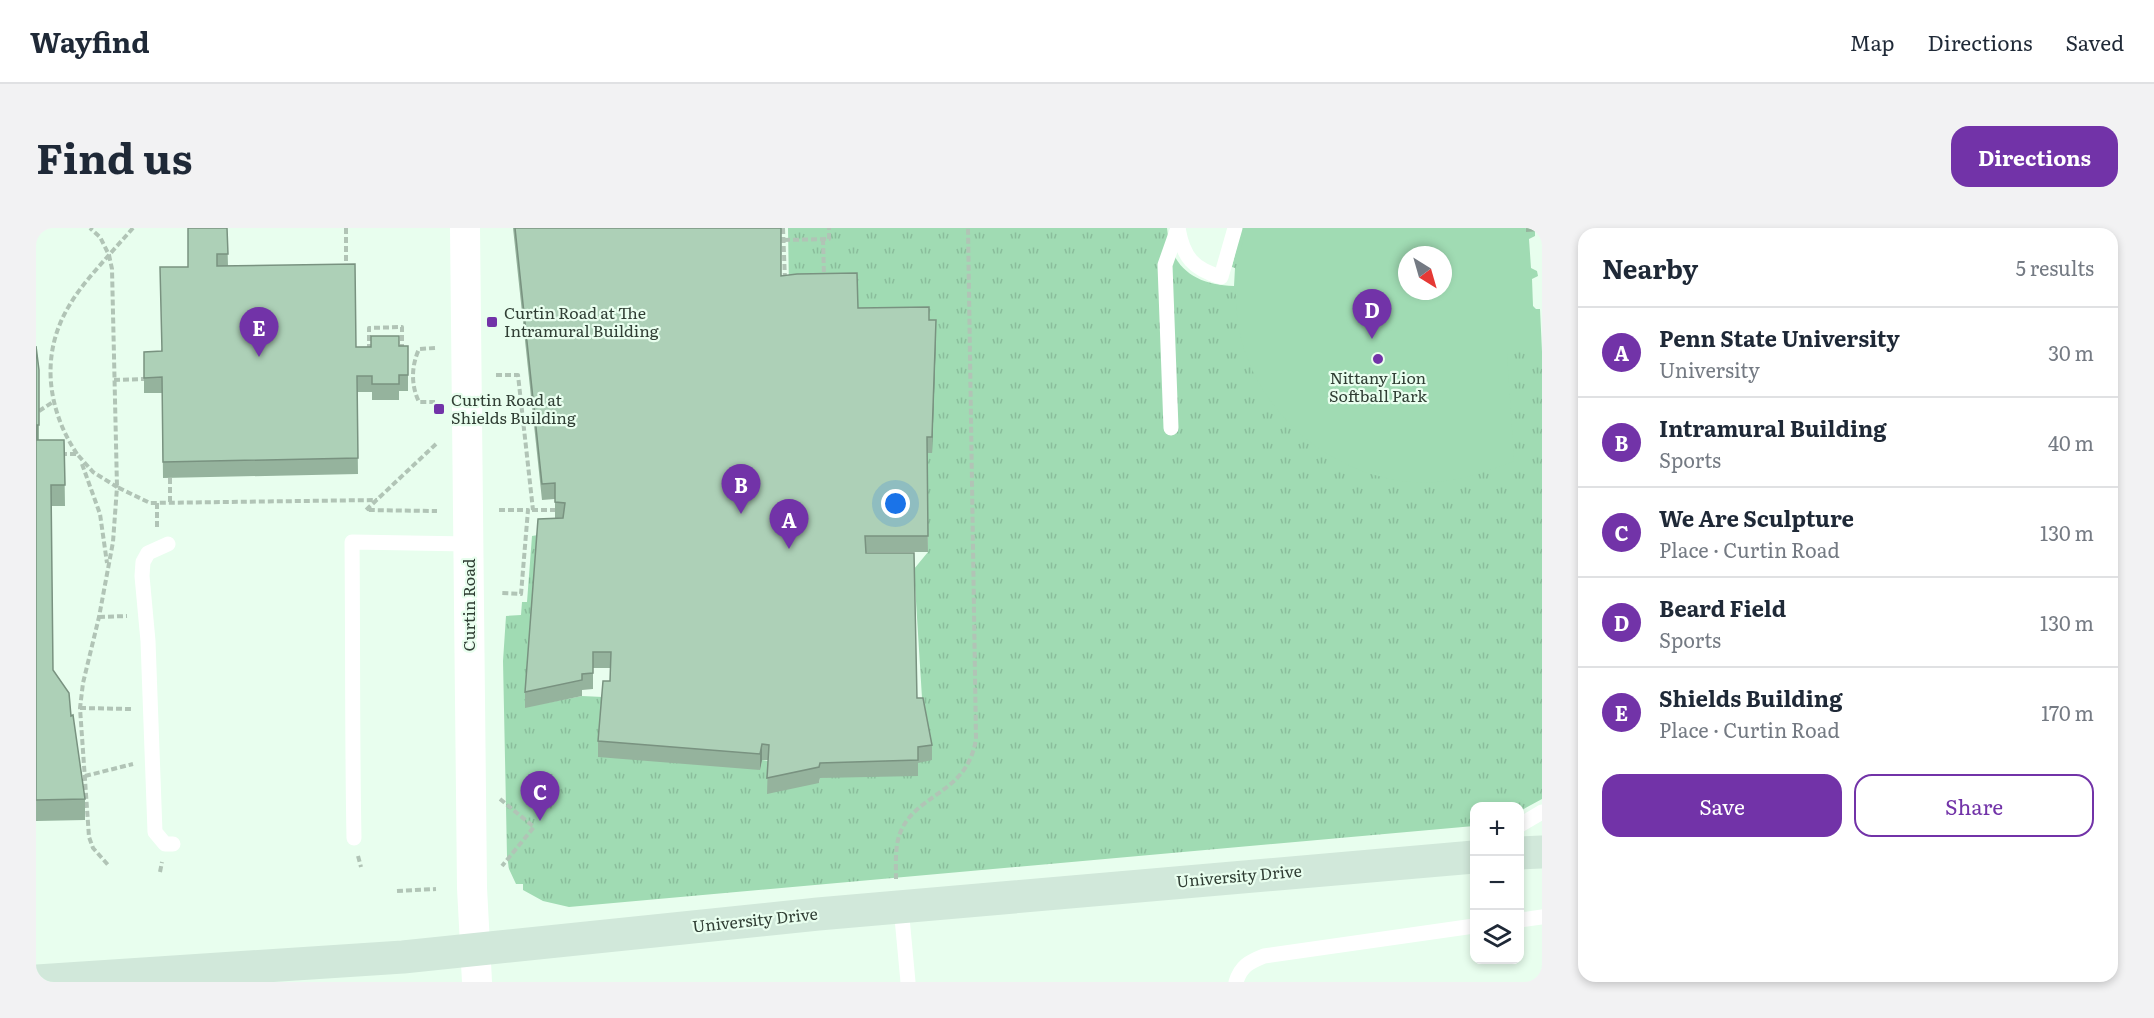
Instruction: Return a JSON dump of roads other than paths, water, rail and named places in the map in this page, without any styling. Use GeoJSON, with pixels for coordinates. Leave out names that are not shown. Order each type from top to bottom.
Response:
{"type":"FeatureCollection","features":[{"type":"Feature","properties":{"kind":"main road"},"geometry":{"type":"LineString","coordinates":[[1524,854],[1542,852]]}},
{"type":"Feature","properties":{"kind":"main road","name":"University Drive"},"geometry":{"type":"LineString","coordinates":[[36,981],[332,962],[475,949],[898,895],[1470,856]]}},
{"type":"Feature","properties":{"kind":"street","name":"Curtin Road"},"geometry":{"type":"LineString","coordinates":[[465,228],[472,888],[477,982]]}},
{"type":"Feature","properties":{"kind":"lane"},"geometry":{"type":"LineString","coordinates":[[1178,228],[1185,254],[1194,265],[1221,277],[1236,228]]}},
{"type":"Feature","properties":{"kind":"lane"},"geometry":{"type":"LineString","coordinates":[[1171,428],[1165,265],[1178,228]]}},
{"type":"Feature","properties":{"kind":"lane"},"geometry":{"type":"LineString","coordinates":[[354,838],[351,701],[352,542],[469,544]]}},
{"type":"Feature","properties":{"kind":"lane"},"geometry":{"type":"LineString","coordinates":[[168,544],[148,553],[143,562],[143,595],[146,615],[155,832],[165,844],[173,844]]}},
{"type":"Feature","properties":{"kind":"lane"},"geometry":{"type":"LineString","coordinates":[[1524,823],[1542,812]]}},
{"type":"Feature","properties":{"kind":"lane"},"geometry":{"type":"LineString","coordinates":[[898,895],[908,982]]}},
{"type":"Feature","properties":{"kind":"lane"},"geometry":{"type":"LineString","coordinates":[[1524,919],[1542,917]]}},
{"type":"Feature","properties":{"kind":"lane"},"geometry":{"type":"LineString","coordinates":[[1236,982],[1239,970],[1248,962],[1264,956],[1470,927]]}},
{"type":"Feature","properties":{"kind":"place","name":"Curtin Road at The Intramural Building"},"geometry":{"type":"Point","coordinates":[492,322]}},
{"type":"Feature","properties":{"kind":"place","name":"Beard Field"},"geometry":{"type":"Point","coordinates":[1372,339]}},
{"type":"Feature","properties":{"kind":"place","name":"Shields Building"},"geometry":{"type":"Point","coordinates":[259,357]}},
{"type":"Feature","properties":{"kind":"place","name":"Nittany Lion Softball Park"},"geometry":{"type":"Point","coordinates":[1378,359]}},
{"type":"Feature","properties":{"kind":"place","name":"Curtin Road at Shields Building"},"geometry":{"type":"Point","coordinates":[439,409]}},
{"type":"Feature","properties":{"kind":"place","name":"Intramural Building"},"geometry":{"type":"Point","coordinates":[741,514]}},
{"type":"Feature","properties":{"kind":"place","name":"Penn State University"},"geometry":{"type":"Point","coordinates":[789,549]}},
{"type":"Feature","properties":{"kind":"place","name":"We Are Sculpture"},"geometry":{"type":"Point","coordinates":[540,821]}}]}
